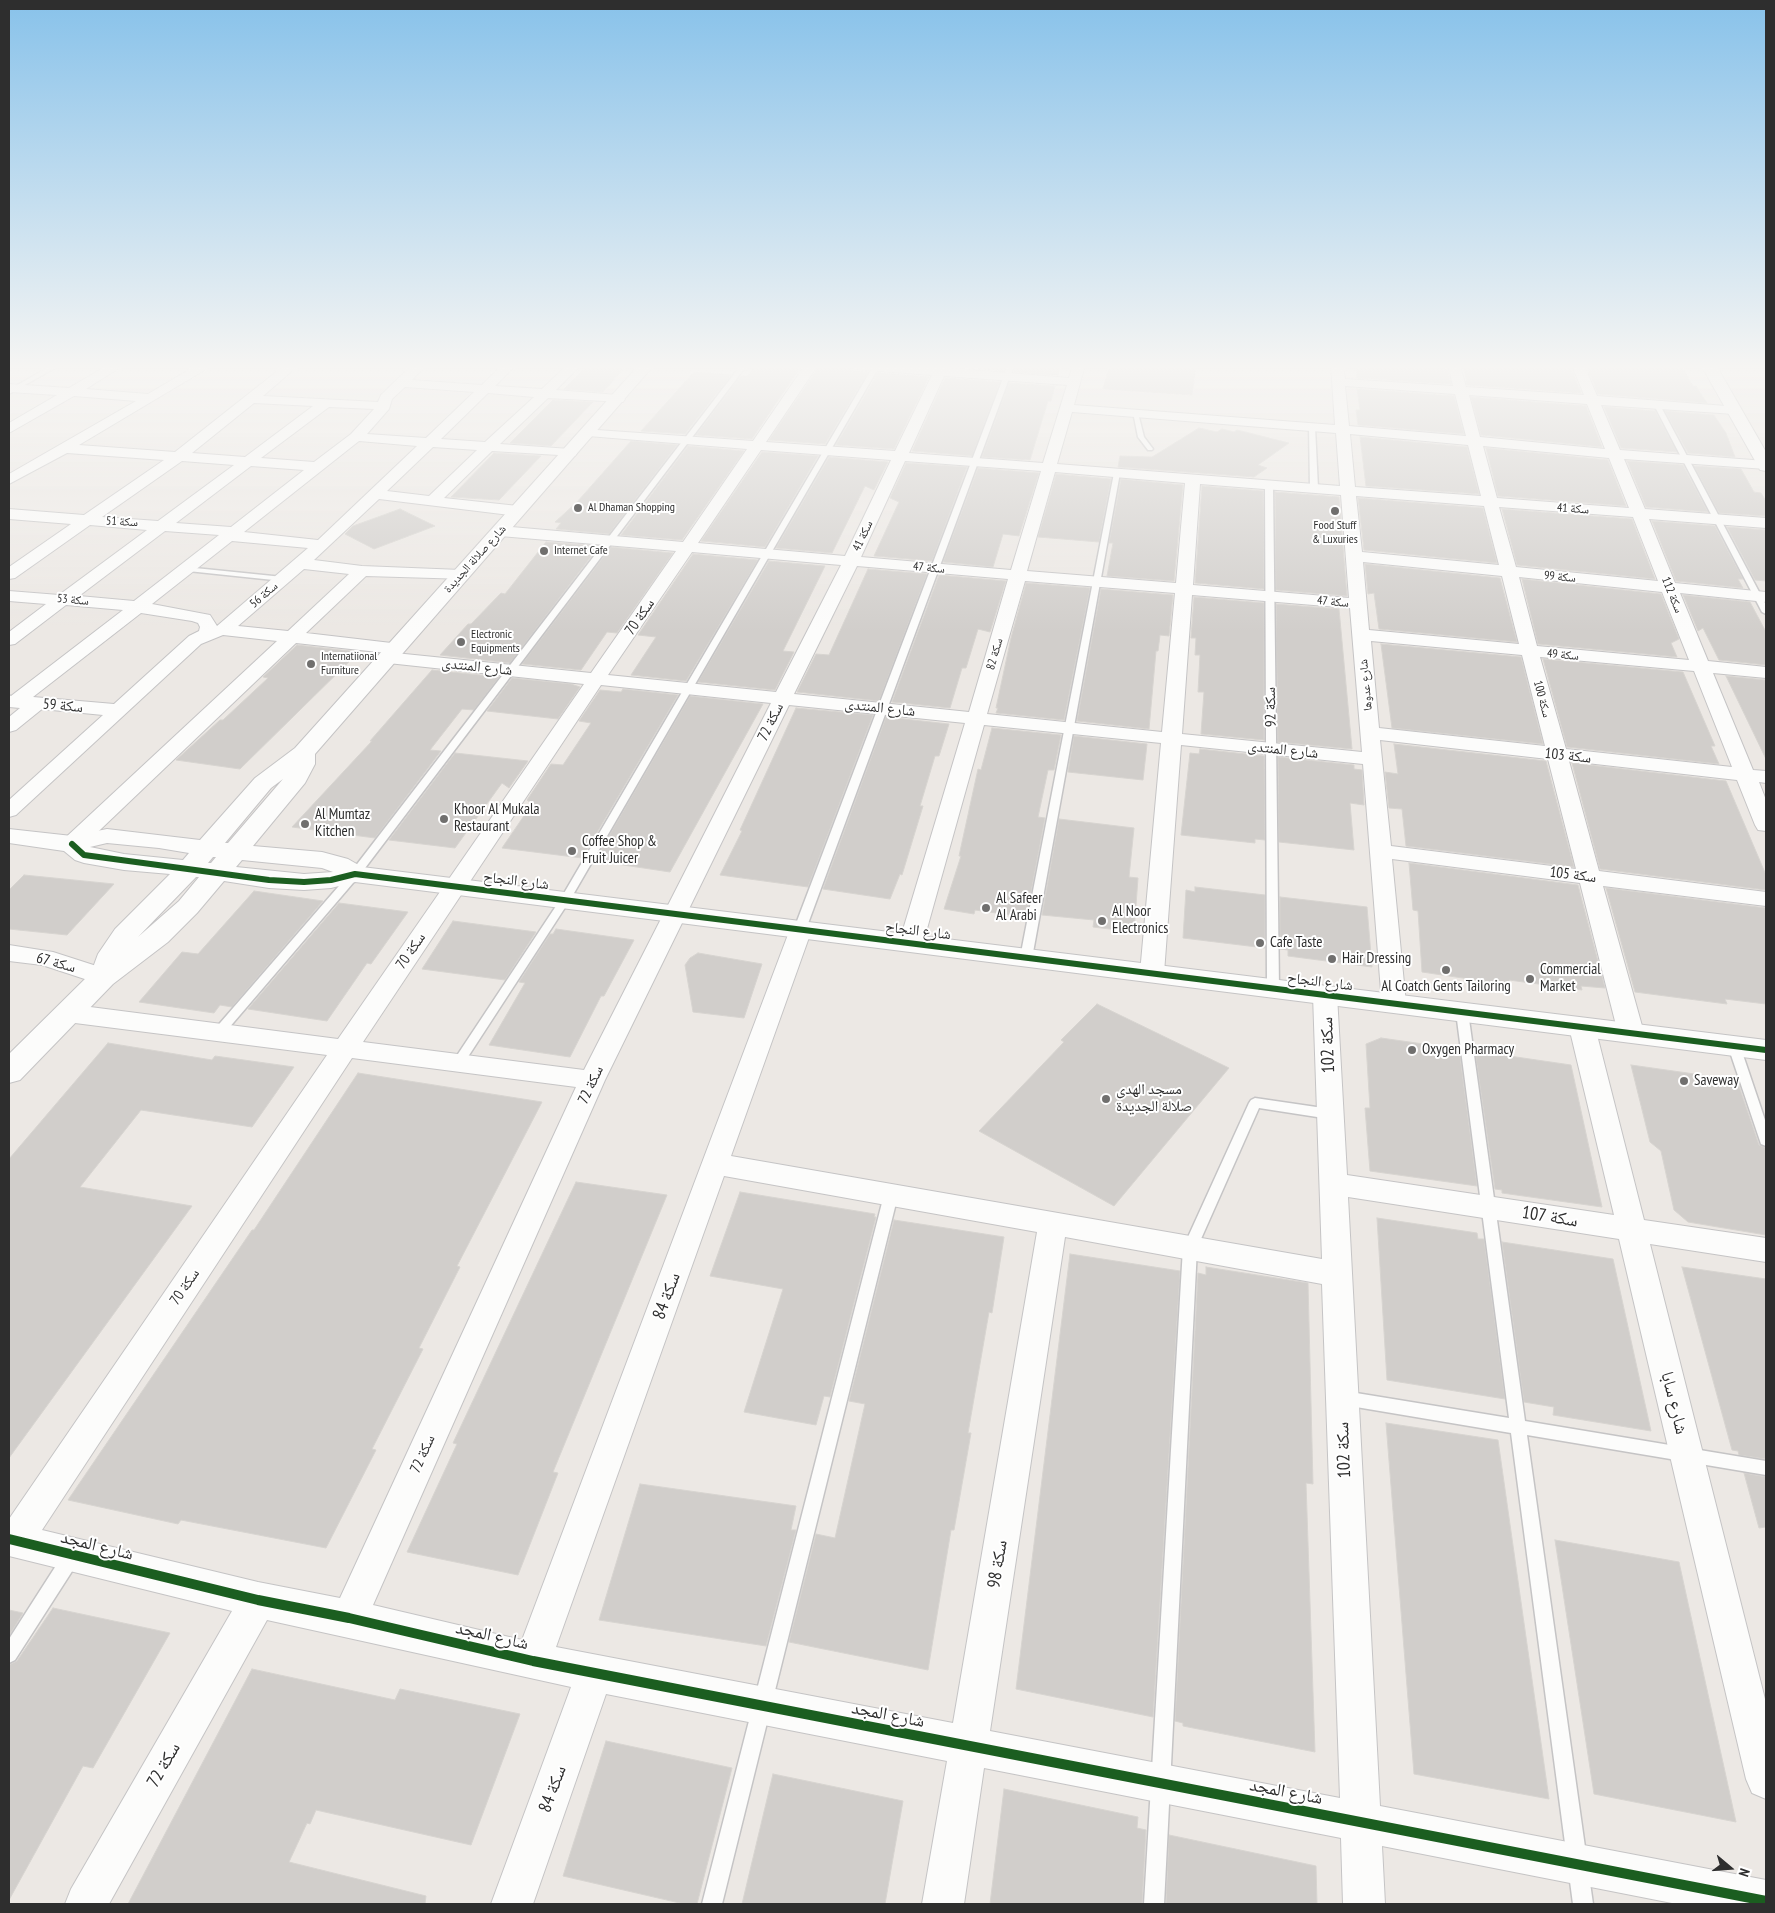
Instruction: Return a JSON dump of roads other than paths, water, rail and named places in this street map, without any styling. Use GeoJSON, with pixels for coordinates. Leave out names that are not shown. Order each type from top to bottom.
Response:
{"type":"FeatureCollection","features":[{"type":"Feature","properties":{"kind":"street"},"geometry":{"type":"LineString","coordinates":[[9,480],[52,454]]}},
{"type":"Feature","properties":{"kind":"street"},"geometry":{"type":"LineString","coordinates":[[143,454],[320,467]]}},
{"type":"Feature","properties":{"kind":"street"},"geometry":{"type":"LineString","coordinates":[[9,574],[181,454]]}},
{"type":"Feature","properties":{"kind":"street"},"geometry":{"type":"LineString","coordinates":[[9,640],[258,454]]}},
{"type":"Feature","properties":{"kind":"street"},"geometry":{"type":"LineString","coordinates":[[12,701],[234,534],[335,454]]}},
{"type":"Feature","properties":{"kind":"street","name":"سكة 56"},"geometry":{"type":"LineString","coordinates":[[9,811],[195,640],[215,632],[322,545],[415,454]]}},
{"type":"Feature","properties":{"kind":"street"},"geometry":{"type":"LineString","coordinates":[[432,501],[481,454]]}},
{"type":"Feature","properties":{"kind":"street","name":"شارع صلالة الجديدة"},"geometry":{"type":"LineString","coordinates":[[103,977],[112,954],[125,935],[190,868],[263,783],[303,753],[569,454]]}},
{"type":"Feature","properties":{"kind":"street","name":"سكة 70"},"geometry":{"type":"LineString","coordinates":[[12,1540],[454,886],[752,454]]}},
{"type":"Feature","properties":{"kind":"street","name":"سكة 41"},"geometry":{"type":"LineString","coordinates":[[879,454],[1766,523]]}},
{"type":"Feature","properties":{"kind":"street","name":"سكة 82"},"geometry":{"type":"LineString","coordinates":[[912,943],[1053,454]]}},
{"type":"Feature","properties":{"kind":"street","name":"شارع عدوها"},"geometry":{"type":"LineString","coordinates":[[1344,454],[1394,1004]]}},
{"type":"Feature","properties":{"kind":"street","name":"سكة 100"},"geometry":{"type":"LineString","coordinates":[[1477,454],[1631,1034]]}},
{"type":"Feature","properties":{"kind":"street","name":"سكة 112"},"geometry":{"type":"LineString","coordinates":[[1614,454],[1766,825]]}},
{"type":"Feature","properties":{"kind":"street"},"geometry":{"type":"LineString","coordinates":[[1618,454],[1766,465]]}},
{"type":"Feature","properties":{"kind":"street","name":"سكة 41"},"geometry":{"type":"LineString","coordinates":[[851,561],[900,456]]}},
{"type":"Feature","properties":{"kind":"street"},"geometry":{"type":"LineString","coordinates":[[1152,974],[1193,479]]}},
{"type":"Feature","properties":{"kind":"street"},"geometry":{"type":"LineString","coordinates":[[373,494],[518,511]]}},
{"type":"Feature","properties":{"kind":"street","name":"سكة 51"},"geometry":{"type":"LineString","coordinates":[[11,516],[163,525],[322,545]]}},
{"type":"Feature","properties":{"kind":"street","name":"سكة 47"},"geometry":{"type":"LineString","coordinates":[[500,531],[1358,604]]}},
{"type":"Feature","properties":{"kind":"street","name":"سكة 99"},"geometry":{"type":"LineString","coordinates":[[1354,556],[1762,596]]}},
{"type":"Feature","properties":{"kind":"street","name":"سكة 72"},"geometry":{"type":"LineString","coordinates":[[349,1618],[592,1080],[851,561]]}},
{"type":"Feature","properties":{"kind":"street"},"geometry":{"type":"LineString","coordinates":[[299,564],[362,571],[462,575]]}},
{"type":"Feature","properties":{"kind":"street"},"geometry":{"type":"LineString","coordinates":[[72,844],[362,571]]}},
{"type":"Feature","properties":{"kind":"street","name":"سكة 53"},"geometry":{"type":"LineString","coordinates":[[9,596],[63,599],[138,607],[204,619],[215,632]]}},
{"type":"Feature","properties":{"kind":"street","name":"شارع المنتدى"},"geometry":{"type":"LineString","coordinates":[[215,632],[291,637],[511,670],[1372,759]]}},
{"type":"Feature","properties":{"kind":"street","name":"سكة 49"},"geometry":{"type":"LineString","coordinates":[[1361,635],[1530,652],[1766,672]]}},
{"type":"Feature","properties":{"kind":"street","name":"سكة 59"},"geometry":{"type":"LineString","coordinates":[[12,701],[117,710]]}},
{"type":"Feature","properties":{"kind":"street"},"geometry":{"type":"LineString","coordinates":[[9,726],[38,704]]}},
{"type":"Feature","properties":{"kind":"street","name":"سكة 103"},"geometry":{"type":"LineString","coordinates":[[1370,733],[1766,777]]}},
{"type":"Feature","properties":{"kind":"street","name":"شارع صلالة الجديدة"},"geometry":{"type":"LineString","coordinates":[[9,1072],[103,977],[158,936],[188,907],[293,783],[303,764],[303,753]]}},
{"type":"Feature","properties":{"kind":"street"},"geometry":{"type":"LineString","coordinates":[[159,841],[208,830],[238,812]]}},
{"type":"Feature","properties":{"kind":"street"},"geometry":{"type":"LineString","coordinates":[[265,818],[263,830],[266,838],[288,856]]}},
{"type":"Feature","properties":{"kind":"street","name":"شارع النجاح"},"geometry":{"type":"LineString","coordinates":[[9,836],[72,844],[107,836],[159,841],[207,849],[288,856],[339,864],[355,874]]}},
{"type":"Feature","properties":{"kind":"street","name":"شارع النجاح"},"geometry":{"type":"LineString","coordinates":[[72,844],[84,855],[124,862],[190,868],[269,880],[331,880],[355,874],[1766,1050]]}},
{"type":"Feature","properties":{"kind":"street","name":"سكة 105"},"geometry":{"type":"LineString","coordinates":[[1380,851],[1766,899]]}},
{"type":"Feature","properties":{"kind":"street"},"geometry":{"type":"LineString","coordinates":[[124,862],[144,873],[152,886],[156,901]]}},
{"type":"Feature","properties":{"kind":"street"},"geometry":{"type":"LineString","coordinates":[[188,907],[216,892],[269,880]]}},
{"type":"Feature","properties":{"kind":"street","name":"سكة 84"},"geometry":{"type":"LineString","coordinates":[[533,1662],[716,1164],[800,929]]}},
{"type":"Feature","properties":{"kind":"street","name":"سكة 67"},"geometry":{"type":"LineString","coordinates":[[9,953],[44,958],[103,977]]}},
{"type":"Feature","properties":{"kind":"street","name":"سكة 102"},"geometry":{"type":"LineString","coordinates":[[1326,995],[1364,1904]]}},
{"type":"Feature","properties":{"kind":"street"},"geometry":{"type":"LineString","coordinates":[[66,1013],[592,1080]]}},
{"type":"Feature","properties":{"kind":"street","name":"شارع سابا"},"geometry":{"type":"LineString","coordinates":[[1582,1027],[1766,1779]]}},
{"type":"Feature","properties":{"kind":"street"},"geometry":{"type":"LineString","coordinates":[[716,1164],[1337,1274]]}},
{"type":"Feature","properties":{"kind":"street","name":"سكة 107"},"geometry":{"type":"LineString","coordinates":[[1333,1184],[1766,1250]]}},
{"type":"Feature","properties":{"kind":"street","name":"سكة 98"},"geometry":{"type":"LineString","coordinates":[[943,1904],[1053,1224]]}},
{"type":"Feature","properties":{"kind":"street","name":"شارع المجد"},"geometry":{"type":"LineString","coordinates":[[12,1540],[258,1600],[349,1618],[533,1662],[1766,1901]]}},
{"type":"Feature","properties":{"kind":"street","name":"سكة 72"},"geometry":{"type":"LineString","coordinates":[[86,1904],[258,1600]]}},
{"type":"Feature","properties":{"kind":"street","name":"سكة 84"},"geometry":{"type":"LineString","coordinates":[[512,1904],[595,1673]]}},
{"type":"Feature","properties":{"kind":"lane"},"geometry":{"type":"LineString","coordinates":[[218,1033],[355,874],[676,454]]}},
{"type":"Feature","properties":{"kind":"lane"},"geometry":{"type":"LineString","coordinates":[[458,1063],[565,900],[825,454]]}},
{"type":"Feature","properties":{"kind":"lane"},"geometry":{"type":"LineString","coordinates":[[800,929],[978,454]]}},
{"type":"Feature","properties":{"kind":"lane"},"geometry":{"type":"LineString","coordinates":[[1313,454],[1314,488]]}},
{"type":"Feature","properties":{"kind":"lane"},"geometry":{"type":"LineString","coordinates":[[1683,454],[1717,519],[1762,596],[1766,612]]}},
{"type":"Feature","properties":{"kind":"lane"},"geometry":{"type":"LineString","coordinates":[[1026,958],[1118,473]]}},
{"type":"Feature","properties":{"kind":"lane","name":"سكة 92"},"geometry":{"type":"LineString","coordinates":[[1269,485],[1273,988]]}},
{"type":"Feature","properties":{"kind":"lane"},"geometry":{"type":"LineString","coordinates":[[188,569],[282,579]]}},
{"type":"Feature","properties":{"kind":"lane"},"geometry":{"type":"LineString","coordinates":[[1462,1012],[1584,1904]]}},
{"type":"Feature","properties":{"kind":"lane"},"geometry":{"type":"LineString","coordinates":[[1734,1046],[1766,1141]]}},
{"type":"Feature","properties":{"kind":"lane"},"geometry":{"type":"LineString","coordinates":[[1154,1904],[1190,1248],[1255,1103],[1330,1114]]}},
{"type":"Feature","properties":{"kind":"lane"},"geometry":{"type":"LineString","coordinates":[[712,1904],[891,1195]]}},
{"type":"Feature","properties":{"kind":"lane"},"geometry":{"type":"LineString","coordinates":[[1342,1398],[1766,1468]]}},
{"type":"Feature","properties":{"kind":"lane"},"geometry":{"type":"LineString","coordinates":[[9,1654],[72,1556]]}},
{"type":"Feature","properties":{"kind":"place","name":"Al Dhaman Shopping"},"geometry":{"type":"Point","coordinates":[578,508]}},
{"type":"Feature","properties":{"kind":"place","name":"Food Stuff & Luxuries"},"geometry":{"type":"Point","coordinates":[1335,511]}},
{"type":"Feature","properties":{"kind":"place","name":"Internet Cafe"},"geometry":{"type":"Point","coordinates":[544,551]}},
{"type":"Feature","properties":{"kind":"place","name":"Electronic Equipments"},"geometry":{"type":"Point","coordinates":[461,642]}},
{"type":"Feature","properties":{"kind":"place","name":"Internatiional Furniture"},"geometry":{"type":"Point","coordinates":[311,664]}},
{"type":"Feature","properties":{"kind":"place","name":"Khoor Al Mukala Restaurant"},"geometry":{"type":"Point","coordinates":[444,819]}},
{"type":"Feature","properties":{"kind":"place","name":"Al Mumtaz Kitchen"},"geometry":{"type":"Point","coordinates":[305,824]}},
{"type":"Feature","properties":{"kind":"place","name":"Coffee Shop & Fruit Juicer"},"geometry":{"type":"Point","coordinates":[572,851]}},
{"type":"Feature","properties":{"kind":"place","name":"Al Safeer Al Arabi"},"geometry":{"type":"Point","coordinates":[986,908]}},
{"type":"Feature","properties":{"kind":"place","name":"Al Noor Electronics"},"geometry":{"type":"Point","coordinates":[1102,921]}},
{"type":"Feature","properties":{"kind":"place","name":"Cafe Taste"},"geometry":{"type":"Point","coordinates":[1260,943]}},
{"type":"Feature","properties":{"kind":"place","name":"Hair Dressing"},"geometry":{"type":"Point","coordinates":[1332,959]}},
{"type":"Feature","properties":{"kind":"place","name":"Al Coatch Gents Tailoring"},"geometry":{"type":"Point","coordinates":[1446,970]}},
{"type":"Feature","properties":{"kind":"place","name":"Commercial Market"},"geometry":{"type":"Point","coordinates":[1530,979]}},
{"type":"Feature","properties":{"kind":"place","name":"Oxygen Pharmacy"},"geometry":{"type":"Point","coordinates":[1412,1050]}},
{"type":"Feature","properties":{"kind":"place","name":"Saveway"},"geometry":{"type":"Point","coordinates":[1684,1081]}},
{"type":"Feature","properties":{"kind":"place","name":"مسجد الهدى صلالة الجديدة"},"geometry":{"type":"Point","coordinates":[1106,1099]}}]}
